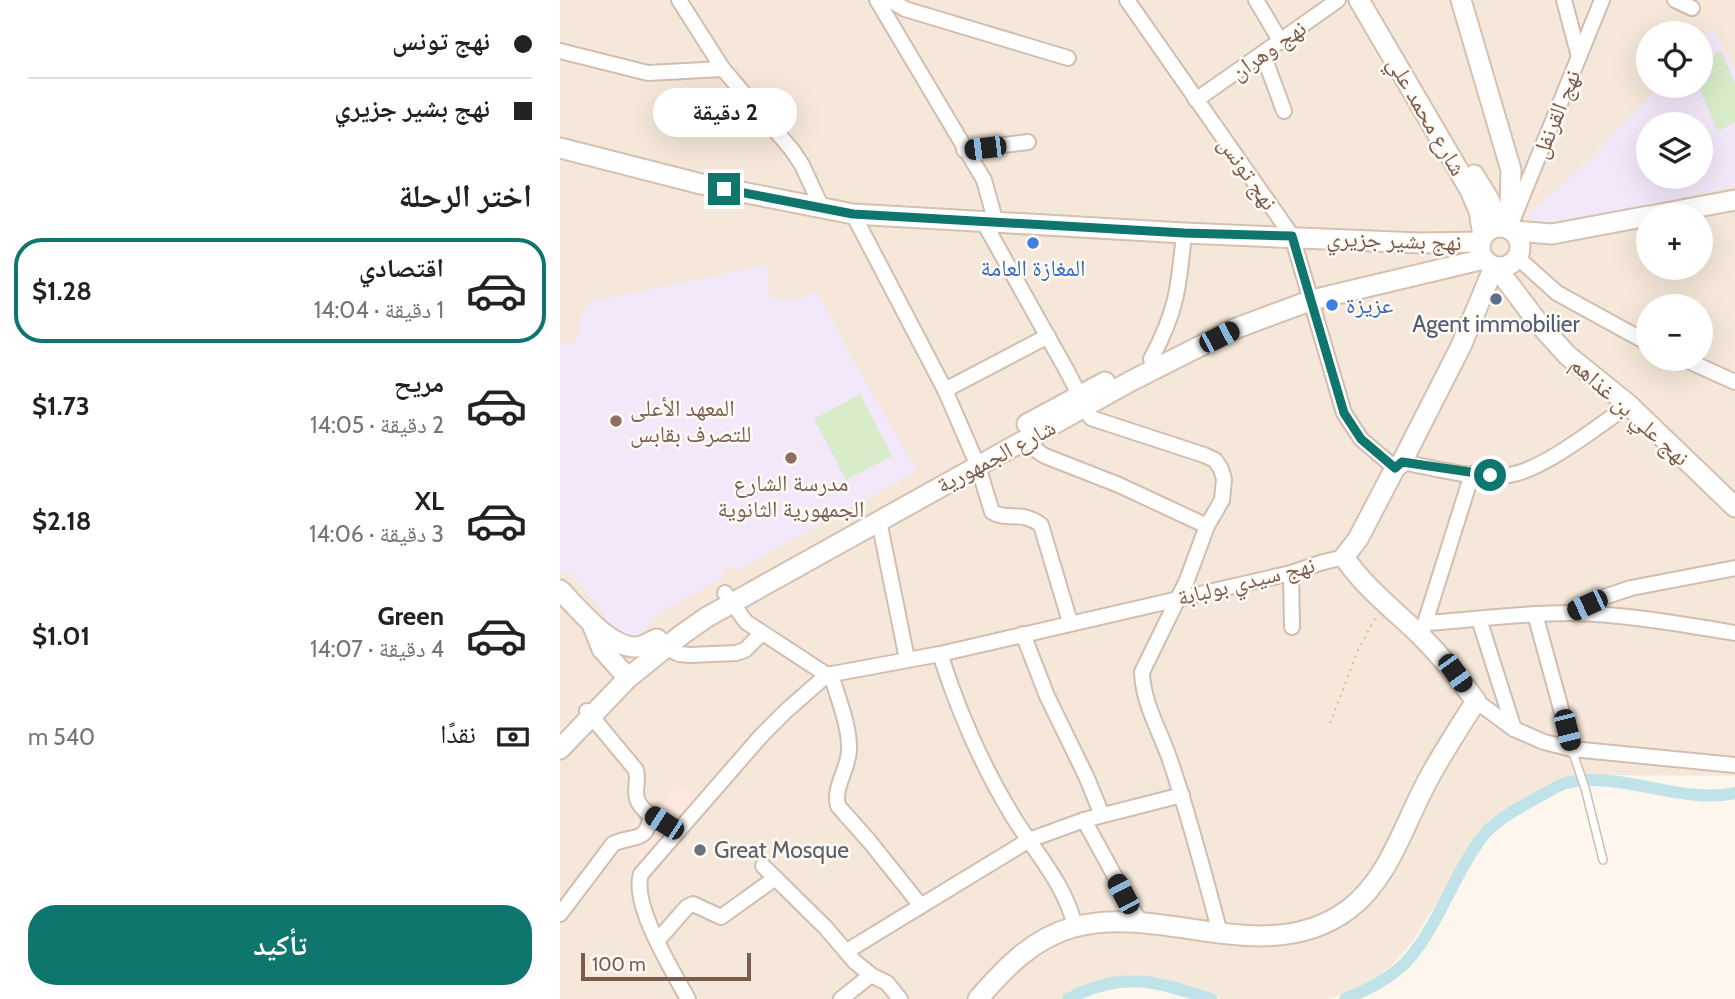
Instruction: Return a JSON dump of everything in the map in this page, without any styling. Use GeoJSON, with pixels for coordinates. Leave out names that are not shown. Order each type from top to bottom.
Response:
{"type":"FeatureCollection","features":[{"type":"Feature","properties":{"kind":"street"},"geometry":{"type":"LineString","coordinates":[[679,0],[723,69],[797,157],[822,208]]}},
{"type":"Feature","properties":{"kind":"street"},"geometry":{"type":"LineString","coordinates":[[877,0],[984,180],[989,222],[1087,414],[1096,421],[1214,460],[1221,469],[1225,490],[1222,500],[1207,526],[1179,598],[1142,672],[1142,688],[1163,737],[1182,794],[1220,933]]}},
{"type":"Feature","properties":{"kind":"street"},"geometry":{"type":"LineString","coordinates":[[890,0],[905,9],[1068,58]]}},
{"type":"Feature","properties":{"kind":"street","name":"نهج تونس"},"geometry":{"type":"LineString","coordinates":[[1127,0],[1292,236],[1344,413],[1361,439],[1399,465]]}},
{"type":"Feature","properties":{"kind":"street"},"geometry":{"type":"LineString","coordinates":[[1256,0],[1281,42]]}},
{"type":"Feature","properties":{"kind":"street","name":"نهج وهران"},"geometry":{"type":"LineString","coordinates":[[1196,100],[1338,0]]}},
{"type":"Feature","properties":{"kind":"street","name":"شارع محمد علي"},"geometry":{"type":"LineString","coordinates":[[1359,0],[1470,190],[1479,211],[1486,253]]}},
{"type":"Feature","properties":{"kind":"street","name":"شارع محمد علي"},"geometry":{"type":"LineString","coordinates":[[1374,0],[1508,228]]}},
{"type":"Feature","properties":{"kind":"street"},"geometry":{"type":"LineString","coordinates":[[1461,0],[1511,170],[1508,228],[1520,242],[1518,258]]}},
{"type":"Feature","properties":{"kind":"street"},"geometry":{"type":"LineString","coordinates":[[1564,0],[1579,57]]}},
{"type":"Feature","properties":{"kind":"street","name":"نهج القرنفل"},"geometry":{"type":"LineString","coordinates":[[1508,228],[1602,0]]}},
{"type":"Feature","properties":{"kind":"street"},"geometry":{"type":"LineString","coordinates":[[1675,0],[1692,8]]}},
{"type":"Feature","properties":{"kind":"street"},"geometry":{"type":"LineString","coordinates":[[560,51],[648,73],[723,69]]}},
{"type":"Feature","properties":{"kind":"street"},"geometry":{"type":"LineString","coordinates":[[1263,54],[1284,111]]}},
{"type":"Feature","properties":{"kind":"street"},"geometry":{"type":"LineString","coordinates":[[964,150],[1028,142]]}},
{"type":"Feature","properties":{"kind":"street","name":"نهج بشير جزيري"},"geometry":{"type":"LineString","coordinates":[[560,148],[701,184],[853,214],[1420,243],[1486,253]]}},
{"type":"Feature","properties":{"kind":"street"},"geometry":{"type":"LineString","coordinates":[[1713,204],[1735,200]]}},
{"type":"Feature","properties":{"kind":"street"},"geometry":{"type":"LineString","coordinates":[[853,214],[944,390],[976,460],[993,514],[1027,516],[1041,525],[1070,622]]}},
{"type":"Feature","properties":{"kind":"street"},"geometry":{"type":"LineString","coordinates":[[1552,234],[1510,265],[1486,253],[1494,227],[1552,234],[1636,218]]}},
{"type":"Feature","properties":{"kind":"street"},"geometry":{"type":"LineString","coordinates":[[1151,359],[1164,335],[1177,299],[1184,233]]}},
{"type":"Feature","properties":{"kind":"street","name":"شارع الجمهورية"},"geometry":{"type":"LineString","coordinates":[[728,598],[1082,402],[1151,359],[1223,324],[1311,296],[1486,253]]}},
{"type":"Feature","properties":{"kind":"street","name":"نهج علي بن غذاهم"},"geometry":{"type":"LineString","coordinates":[[1486,253],[1546,332],[1567,355],[1629,405],[1735,507]]}},
{"type":"Feature","properties":{"kind":"street","name":"نهج سيدي بولبابة"},"geometry":{"type":"LineString","coordinates":[[829,675],[940,654],[1291,573],[1320,562],[1344,557],[1358,539],[1461,346],[1486,253]]}},
{"type":"Feature","properties":{"kind":"street"},"geometry":{"type":"LineString","coordinates":[[1518,258],[1557,293],[1636,337]]}},
{"type":"Feature","properties":{"kind":"street","name":"نهج علي بن غذاهم"},"geometry":{"type":"LineString","coordinates":[[1518,258],[1531,311]]}},
{"type":"Feature","properties":{"kind":"street","name":"شارع الجمهورية"},"geometry":{"type":"LineString","coordinates":[[560,750],[624,674],[661,643],[672,626],[878,521],[976,460],[1031,438],[1082,402],[1131,381],[1234,329],[1311,296]]}},
{"type":"Feature","properties":{"kind":"street"},"geometry":{"type":"LineString","coordinates":[[944,390],[1048,336]]}},
{"type":"Feature","properties":{"kind":"street"},"geometry":{"type":"LineString","coordinates":[[1711,371],[1735,382]]}},
{"type":"Feature","properties":{"kind":"street"},"geometry":{"type":"LineString","coordinates":[[1399,465],[1472,474],[1508,475],[1520,472],[1558,452],[1629,405]]}},
{"type":"Feature","properties":{"kind":"street"},"geometry":{"type":"LineString","coordinates":[[1031,438],[1036,450],[1045,456],[1119,485],[1207,526]]}},
{"type":"Feature","properties":{"kind":"street"},"geometry":{"type":"LineString","coordinates":[[1423,630],[1472,474]]}},
{"type":"Feature","properties":{"kind":"street"},"geometry":{"type":"LineString","coordinates":[[878,521],[907,659]]}},
{"type":"Feature","properties":{"kind":"street"},"geometry":{"type":"LineString","coordinates":[[1344,557],[1355,574],[1385,602],[1423,630],[1476,701],[1514,729],[1574,754],[1735,765]]}},
{"type":"Feature","properties":{"kind":"street"},"geometry":{"type":"LineString","coordinates":[[1570,613],[1631,588],[1735,568]]}},
{"type":"Feature","properties":{"kind":"street"},"geometry":{"type":"LineString","coordinates":[[1291,573],[1292,626]]}},
{"type":"Feature","properties":{"kind":"street"},"geometry":{"type":"LineString","coordinates":[[560,590],[592,623],[625,645],[636,647],[661,643],[680,654],[690,655],[736,653],[745,650],[761,634]]}},
{"type":"Feature","properties":{"kind":"street"},"geometry":{"type":"LineString","coordinates":[[728,598],[746,622],[761,634],[829,675],[849,738],[846,768],[837,790],[838,806],[921,906]]}},
{"type":"Feature","properties":{"kind":"street"},"geometry":{"type":"LineString","coordinates":[[1423,630],[1479,619],[1570,613],[1735,633]]}},
{"type":"Feature","properties":{"kind":"street"},"geometry":{"type":"LineString","coordinates":[[1535,614],[1574,754]]}},
{"type":"Feature","properties":{"kind":"street"},"geometry":{"type":"LineString","coordinates":[[1479,619],[1514,729]]}},
{"type":"Feature","properties":{"kind":"street"},"geometry":{"type":"LineString","coordinates":[[592,623],[602,649],[624,674]]}},
{"type":"Feature","properties":{"kind":"street"},"geometry":{"type":"LineString","coordinates":[[1023,634],[1047,696],[1102,815]]}},
{"type":"Feature","properties":{"kind":"street"},"geometry":{"type":"LineString","coordinates":[[940,654],[971,739],[1002,797],[1067,901],[1075,926]]}},
{"type":"Feature","properties":{"kind":"street"},"geometry":{"type":"LineString","coordinates":[[688,999],[645,913],[639,881],[641,874],[761,736],[829,675]]}},
{"type":"Feature","properties":{"kind":"street"},"geometry":{"type":"LineString","coordinates":[[978,999],[999,974],[1026,951],[1052,935],[1075,926],[1141,923],[1220,933],[1276,936],[1308,929],[1349,909],[1368,891],[1384,868],[1429,777],[1476,701]]}},
{"type":"Feature","properties":{"kind":"street"},"geometry":{"type":"LineString","coordinates":[[590,713],[636,770],[638,801],[677,832]]}},
{"type":"Feature","properties":{"kind":"street","name":"شارع الجمهورية"},"geometry":{"type":"LineString","coordinates":[[560,737],[590,713]]}},
{"type":"Feature","properties":{"kind":"street"},"geometry":{"type":"LineString","coordinates":[[847,951],[1029,841],[1084,820],[1182,794]]}},
{"type":"Feature","properties":{"kind":"street"},"geometry":{"type":"LineString","coordinates":[[560,914],[613,844],[634,840],[647,827],[651,814]]}},
{"type":"Feature","properties":{"kind":"street"},"geometry":{"type":"LineString","coordinates":[[1084,820],[1141,923]]}},
{"type":"Feature","properties":{"kind":"street"},"geometry":{"type":"LineString","coordinates":[[634,840],[655,857]]}},
{"type":"Feature","properties":{"kind":"street"},"geometry":{"type":"LineString","coordinates":[[763,866],[854,961],[871,975],[887,983],[900,999]]}},
{"type":"Feature","properties":{"kind":"street"},"geometry":{"type":"LineString","coordinates":[[657,941],[692,904],[721,917],[774,879]]}},
{"type":"Feature","properties":{"kind":"street"},"geometry":{"type":"LineString","coordinates":[[841,999],[871,975]]}},
{"type":"Feature","properties":{"kind":"lane"},"geometry":{"type":"LineString","coordinates":[[1574,754],[1602,860]]}},
{"type":"Feature","properties":{"kind":"path"},"geometry":{"type":"LineString","coordinates":[[1330,723],[1358,650],[1385,602]]}},
{"type":"Feature","properties":{"kind":"shaded area"},"geometry":{"type":"Polygon","coordinates":[[[560,0],[1735,0],[1735,776],[1589,775],[1560,782],[1515,805],[1481,832],[1412,942],[1390,967],[1361,987],[1329,999],[1222,999],[1136,975],[1113,977],[1088,985],[1061,999],[560,999],[560,0]]]}},
{"type":"Feature","properties":{"kind":"shaded area"},"geometry":{"type":"Polygon","coordinates":[[[1713,29],[1735,68],[1735,186],[1659,203],[1636,203],[1636,208],[1542,229],[1527,215],[1586,163],[1648,98],[1713,98],[1713,29]]]}},
{"type":"Feature","properties":{"kind":"shaded area","name":"مدرسة الشارع الجمهورية الثانوية"},"geometry":{"type":"Polygon","coordinates":[[[767,265],[770,298],[796,300],[817,291],[917,471],[737,571],[732,566],[722,572],[723,578],[662,611],[638,636],[621,637],[602,623],[605,614],[567,570],[560,575],[560,344],[576,344],[579,322],[588,302],[767,265]]]}},
{"type":"Feature","properties":{"kind":"shaded area"},"geometry":{"type":"Polygon","coordinates":[[[678,784],[705,802],[649,869],[626,847],[639,802],[656,812],[678,784]]]}},
{"type":"Feature","properties":{"kind":"green space"},"geometry":{"type":"Polygon","coordinates":[[[1721,51],[1735,83],[1735,123],[1718,131],[1713,112],[1710,112],[1703,98],[1713,98],[1713,55],[1721,51]]]}},
{"type":"Feature","properties":{"kind":"green space"},"geometry":{"type":"Polygon","coordinates":[[[860,394],[892,456],[846,480],[814,419],[860,394]]]}},
{"type":"Feature","properties":{"kind":"waterway"},"geometry":{"type":"LineString","coordinates":[[1345,999],[1379,983],[1408,960],[1429,931],[1463,867],[1487,831],[1512,812],[1554,788],[1586,780],[1694,795],[1735,793]]}},
{"type":"Feature","properties":{"kind":"waterway"},"geometry":{"type":"LineString","coordinates":[[1068,999],[1106,984],[1139,981],[1172,987],[1211,999]]}},
{"type":"Feature","properties":{"kind":"place","name":"المغازة العامة"},"geometry":{"type":"Point","coordinates":[1033,243]}},
{"type":"Feature","properties":{"kind":"place","name":"Agent immobilier"},"geometry":{"type":"Point","coordinates":[1496,299]}},
{"type":"Feature","properties":{"kind":"place","name":"عزيزة"},"geometry":{"type":"Point","coordinates":[1332,305]}},
{"type":"Feature","properties":{"kind":"place","name":"المعهد الأعلى للتصرف بقابس"},"geometry":{"type":"Point","coordinates":[616,421]}},
{"type":"Feature","properties":{"kind":"place","name":"مدرسة الشارع الجمهورية الثانوية"},"geometry":{"type":"Point","coordinates":[791,458]}},
{"type":"Feature","properties":{"kind":"place","name":"Great Mosque"},"geometry":{"type":"Point","coordinates":[700,850]}},
{"type":"Feature","properties":{"kind":"route"},"geometry":{"type":"LineString","coordinates":[[724,189],[853,214],[1184,233],[1292,236],[1338,396],[1344,413],[1361,439],[1395,468],[1402,462],[1490,475]]}}]}
